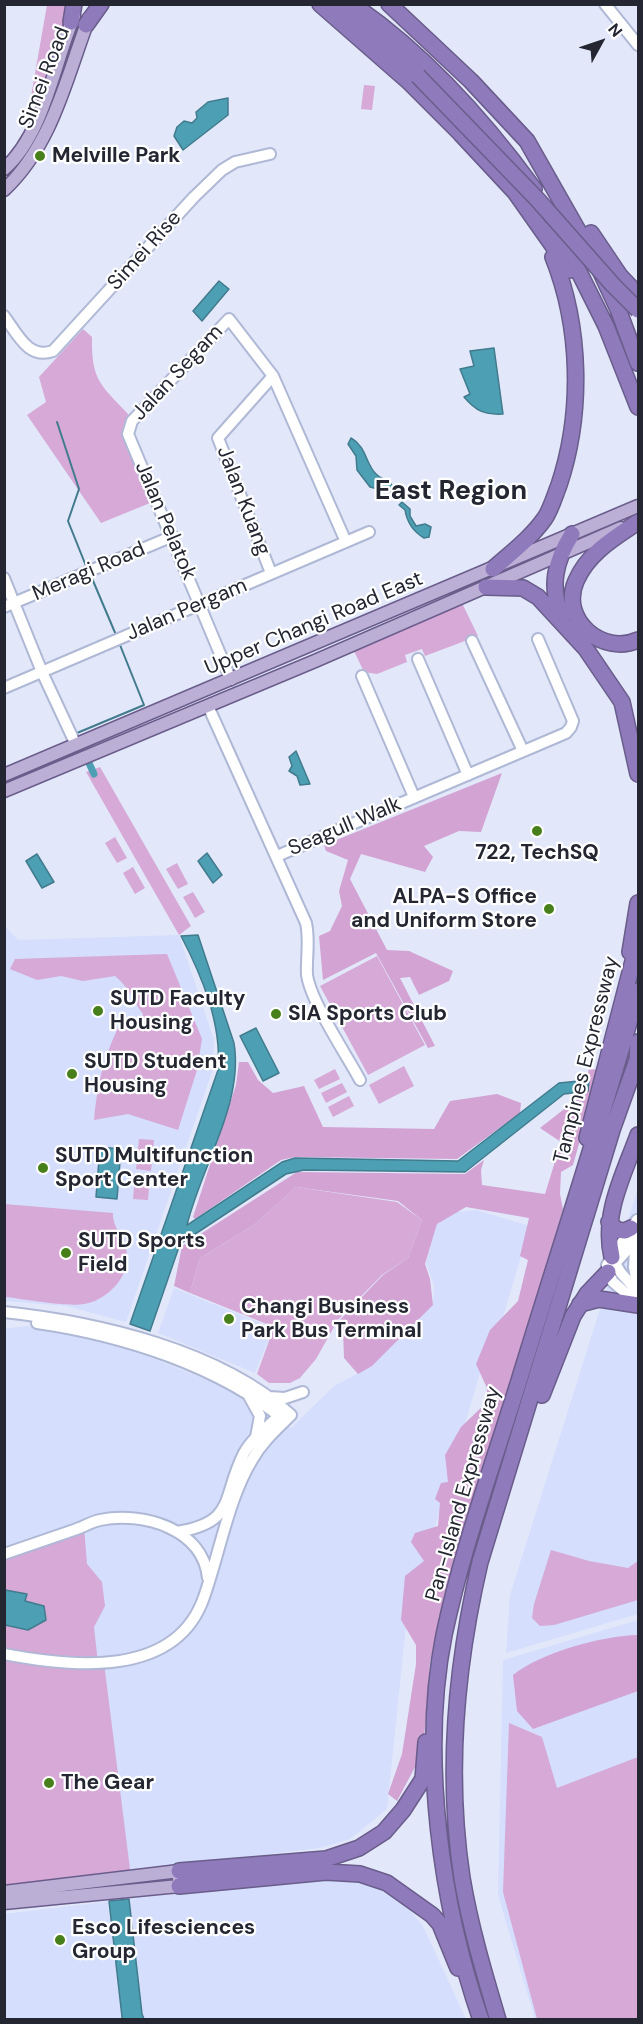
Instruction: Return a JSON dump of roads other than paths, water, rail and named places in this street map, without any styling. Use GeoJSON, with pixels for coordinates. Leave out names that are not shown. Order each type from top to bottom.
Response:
{"type":"FeatureCollection","features":[{"type":"Feature","properties":{"kind":"highway"},"geometry":{"type":"LineString","coordinates":[[76,4],[78,24]]}},
{"type":"Feature","properties":{"kind":"highway"},"geometry":{"type":"LineString","coordinates":[[78,24],[101,4]]}},
{"type":"Feature","properties":{"kind":"highway"},"geometry":{"type":"LineString","coordinates":[[320,4],[408,81],[515,192],[570,270],[615,351]]}},
{"type":"Feature","properties":{"kind":"highway"},"geometry":{"type":"LineString","coordinates":[[336,4],[399,39],[432,69],[519,168],[546,206],[598,310],[639,407]]}},
{"type":"Feature","properties":{"kind":"highway"},"geometry":{"type":"LineString","coordinates":[[389,4],[434,44],[502,112],[527,141],[553,183],[618,309],[639,363]]}},
{"type":"Feature","properties":{"kind":"highway"},"geometry":{"type":"LineString","coordinates":[[350,10],[379,57]]}},
{"type":"Feature","properties":{"kind":"highway"},"geometry":{"type":"LineString","coordinates":[[350,10],[418,76],[537,199],[613,285],[639,310]]}},
{"type":"Feature","properties":{"kind":"highway"},"geometry":{"type":"LineString","coordinates":[[553,183],[570,203],[620,276],[639,295]]}},
{"type":"Feature","properties":{"kind":"highway"},"geometry":{"type":"LineString","coordinates":[[493,569],[523,543],[546,517],[568,455],[575,380],[573,343],[568,305],[546,238]]}},
{"type":"Feature","properties":{"kind":"highway"},"geometry":{"type":"LineString","coordinates":[[639,521],[601,546],[589,560],[575,582],[572,604],[581,625],[596,639],[615,646],[639,640]]}},
{"type":"Feature","properties":{"kind":"highway"},"geometry":{"type":"LineString","coordinates":[[564,624],[556,604],[559,555],[572,534]]}},
{"type":"Feature","properties":{"kind":"highway"},"geometry":{"type":"LineString","coordinates":[[486,587],[523,588],[538,597],[586,649],[622,702],[639,774]]}},
{"type":"Feature","properties":{"kind":"highway"},"geometry":{"type":"LineString","coordinates":[[631,969],[631,950],[639,903]]}},
{"type":"Feature","properties":{"kind":"highway","name":"Tampines Expressway"},"geometry":{"type":"LineString","coordinates":[[579,1188],[580,1165],[639,942]]}},
{"type":"Feature","properties":{"kind":"highway","name":"Pan-Island Expressway"},"geometry":{"type":"LineString","coordinates":[[481,2019],[453,1917],[443,1859],[435,1786],[436,1718],[444,1637],[464,1558],[602,1121],[639,992]]}},
{"type":"Feature","properties":{"kind":"highway","name":"Pan-Island Expressway"},"geometry":{"type":"LineString","coordinates":[[477,1944],[458,1846],[455,1813],[455,1725],[472,1595],[480,1562],[612,1130],[638,1058],[639,1041]]}},
{"type":"Feature","properties":{"kind":"highway"},"geometry":{"type":"LineString","coordinates":[[501,1498],[564,1337],[580,1304],[612,1264],[609,1222],[639,1135]]}},
{"type":"Feature","properties":{"kind":"highway"},"geometry":{"type":"LineString","coordinates":[[609,1222],[621,1231],[636,1223]]}},
{"type":"Feature","properties":{"kind":"highway"},"geometry":{"type":"LineString","coordinates":[[580,1304],[603,1299],[639,1304]]}},
{"type":"Feature","properties":{"kind":"highway"},"geometry":{"type":"LineString","coordinates":[[178,1879],[327,1859],[359,1848],[384,1832],[403,1810],[423,1779],[433,1660],[444,1637]]}},
{"type":"Feature","properties":{"kind":"highway"},"geometry":{"type":"LineString","coordinates":[[178,1879],[326,1872],[360,1874],[387,1883],[422,1906],[440,1924],[465,1987],[474,2000]]}},
{"type":"Feature","properties":{"kind":"highway"},"geometry":{"type":"LineString","coordinates":[[477,1944],[498,2019]]}},
{"type":"Feature","properties":{"kind":"highway"},"geometry":{"type":"LineString","coordinates":[[477,1944],[505,2019]]}},
{"type":"Feature","properties":{"kind":"main road","name":"Simei Road"},"geometry":{"type":"LineString","coordinates":[[4,169],[30,135],[78,24],[94,4]]}},
{"type":"Feature","properties":{"kind":"main road","name":"Simei Road"},"geometry":{"type":"LineString","coordinates":[[4,190],[34,157],[47,133],[78,24]]}},
{"type":"Feature","properties":{"kind":"main road","name":"Upper Changi Road East"},"geometry":{"type":"LineString","coordinates":[[4,775],[639,506]]}},
{"type":"Feature","properties":{"kind":"main road","name":"Upper Changi Road East"},"geometry":{"type":"LineString","coordinates":[[4,791],[229,698],[639,521]]}},
{"type":"Feature","properties":{"kind":"main road"},"geometry":{"type":"LineString","coordinates":[[517,558],[524,561],[527,568]]}},
{"type":"Feature","properties":{"kind":"main road"},"geometry":{"type":"LineString","coordinates":[[217,686],[220,692],[229,698]]}},
{"type":"Feature","properties":{"kind":"main road"},"geometry":{"type":"LineString","coordinates":[[193,696],[200,698],[208,706]]}},
{"type":"Feature","properties":{"kind":"main road"},"geometry":{"type":"LineString","coordinates":[[127,722],[135,726],[140,734]]}},
{"type":"Feature","properties":{"kind":"main road"},"geometry":{"type":"LineString","coordinates":[[4,1892],[178,1879]]}},
{"type":"Feature","properties":{"kind":"main road"},"geometry":{"type":"LineString","coordinates":[[4,1903],[178,1879]]}},
{"type":"Feature","properties":{"kind":"street"},"geometry":{"type":"LineString","coordinates":[[605,4],[639,45]]}},
{"type":"Feature","properties":{"kind":"street","name":"Simei Rise"},"geometry":{"type":"LineString","coordinates":[[4,316],[27,348],[39,353],[53,351],[194,197],[222,170],[235,162],[270,154]]}},
{"type":"Feature","properties":{"kind":"street","name":"Jalan Segam"},"geometry":{"type":"LineString","coordinates":[[128,428],[229,319],[273,376]]}},
{"type":"Feature","properties":{"kind":"street"},"geometry":{"type":"LineString","coordinates":[[273,376],[346,542]]}},
{"type":"Feature","properties":{"kind":"street","name":"Jalan Kuang"},"geometry":{"type":"LineString","coordinates":[[271,573],[218,438],[273,376]]}},
{"type":"Feature","properties":{"kind":"street","name":"Jalan Pelatok"},"geometry":{"type":"LineString","coordinates":[[128,428],[130,440],[231,680]]}},
{"type":"Feature","properties":{"kind":"street","name":"Jalan Pergam"},"geometry":{"type":"LineString","coordinates":[[4,688],[369,532]]}},
{"type":"Feature","properties":{"kind":"street","name":"Meragi Road"},"geometry":{"type":"LineString","coordinates":[[9,605],[172,536]]}},
{"type":"Feature","properties":{"kind":"street"},"geometry":{"type":"LineString","coordinates":[[4,578],[9,605],[76,746]]}},
{"type":"Feature","properties":{"kind":"street","name":"Seagull Walk"},"geometry":{"type":"LineString","coordinates":[[277,856],[566,733],[573,721],[538,639]]}},
{"type":"Feature","properties":{"kind":"street"},"geometry":{"type":"LineString","coordinates":[[472,641],[523,751]]}},
{"type":"Feature","properties":{"kind":"street"},"geometry":{"type":"LineString","coordinates":[[418,659],[468,775]]}},
{"type":"Feature","properties":{"kind":"street","name":"Seagull Walk"},"geometry":{"type":"LineString","coordinates":[[362,675],[414,797]]}},
{"type":"Feature","properties":{"kind":"street","name":"Upper Changi Road East"},"geometry":{"type":"LineString","coordinates":[[208,706],[277,856],[308,933],[308,976],[313,993],[360,1080]]}},
{"type":"Feature","properties":{"kind":"street"},"geometry":{"type":"LineString","coordinates":[[636,1223],[612,1264],[619,1289],[639,1304]]}},
{"type":"Feature","properties":{"kind":"street"},"geometry":{"type":"LineString","coordinates":[[636,1223],[634,1267],[639,1287]]}},
{"type":"Feature","properties":{"kind":"street"},"geometry":{"type":"LineString","coordinates":[[612,1264],[639,1292]]}},
{"type":"Feature","properties":{"kind":"street"},"geometry":{"type":"LineString","coordinates":[[4,1312],[64,1319],[126,1334],[184,1354],[227,1373],[269,1397],[285,1416]]}},
{"type":"Feature","properties":{"kind":"street"},"geometry":{"type":"LineString","coordinates":[[4,1320],[63,1326],[119,1340],[169,1357],[245,1391],[285,1416]]}},
{"type":"Feature","properties":{"kind":"street"},"geometry":{"type":"LineString","coordinates":[[245,1391],[260,1416],[256,1437]]}},
{"type":"Feature","properties":{"kind":"street"},"geometry":{"type":"LineString","coordinates":[[269,1397],[285,1398],[303,1392]]}},
{"type":"Feature","properties":{"kind":"street"},"geometry":{"type":"LineString","coordinates":[[177,1532],[212,1522],[223,1510],[244,1454],[256,1437],[285,1416]]}},
{"type":"Feature","properties":{"kind":"street"},"geometry":{"type":"LineString","coordinates":[[4,1654],[75,1665],[118,1661],[148,1654],[172,1641],[201,1607],[246,1470],[263,1443],[285,1416]]}},
{"type":"Feature","properties":{"kind":"street"},"geometry":{"type":"LineString","coordinates":[[4,1554],[99,1520],[135,1518],[187,1537],[202,1556],[209,1582]]}},
{"type":"Feature","properties":{"kind":"waterway"},"geometry":{"type":"LineString","coordinates":[[57,422],[79,489],[68,521],[86,566]]}},
{"type":"Feature","properties":{"kind":"waterway"},"geometry":{"type":"LineString","coordinates":[[91,576],[116,635]]}},
{"type":"Feature","properties":{"kind":"waterway"},"geometry":{"type":"LineString","coordinates":[[77,733],[144,705],[120,645]]}},
{"type":"Feature","properties":{"kind":"waterway"},"geometry":{"type":"LineString","coordinates":[[89,763],[94,774]]}},
{"type":"Feature","properties":{"kind":"place","name":"Melville Park"},"geometry":{"type":"Point","coordinates":[40,156]}},
{"type":"Feature","properties":{"kind":"place","name":"722, TechSQ"},"geometry":{"type":"Point","coordinates":[537,831]}},
{"type":"Feature","properties":{"kind":"place","name":"ALPA-S Office and Uniform Store"},"geometry":{"type":"Point","coordinates":[549,909]}},
{"type":"Feature","properties":{"kind":"place","name":"SUTD Faculty Housing"},"geometry":{"type":"Point","coordinates":[98,1011]}},
{"type":"Feature","properties":{"kind":"place","name":"SIA Sports Club"},"geometry":{"type":"Point","coordinates":[276,1014]}},
{"type":"Feature","properties":{"kind":"place","name":"SUTD Student Housing"},"geometry":{"type":"Point","coordinates":[72,1074]}},
{"type":"Feature","properties":{"kind":"place","name":"SUTD Multifunction Sport Center"},"geometry":{"type":"Point","coordinates":[43,1168]}},
{"type":"Feature","properties":{"kind":"place","name":"SUTD Sports Field"},"geometry":{"type":"Point","coordinates":[66,1253]}},
{"type":"Feature","properties":{"kind":"place","name":"Changi Business Park Bus Terminal"},"geometry":{"type":"Point","coordinates":[229,1319]}},
{"type":"Feature","properties":{"kind":"place","name":"The Gear"},"geometry":{"type":"Point","coordinates":[49,1783]}},
{"type":"Feature","properties":{"kind":"place","name":"Esco Lifesciences Group"},"geometry":{"type":"Point","coordinates":[60,1940]}},
{"type":"Feature","properties":{"kind":"district","name":"East Region"},"geometry":{"type":"Point","coordinates":[451,492]}}]}
